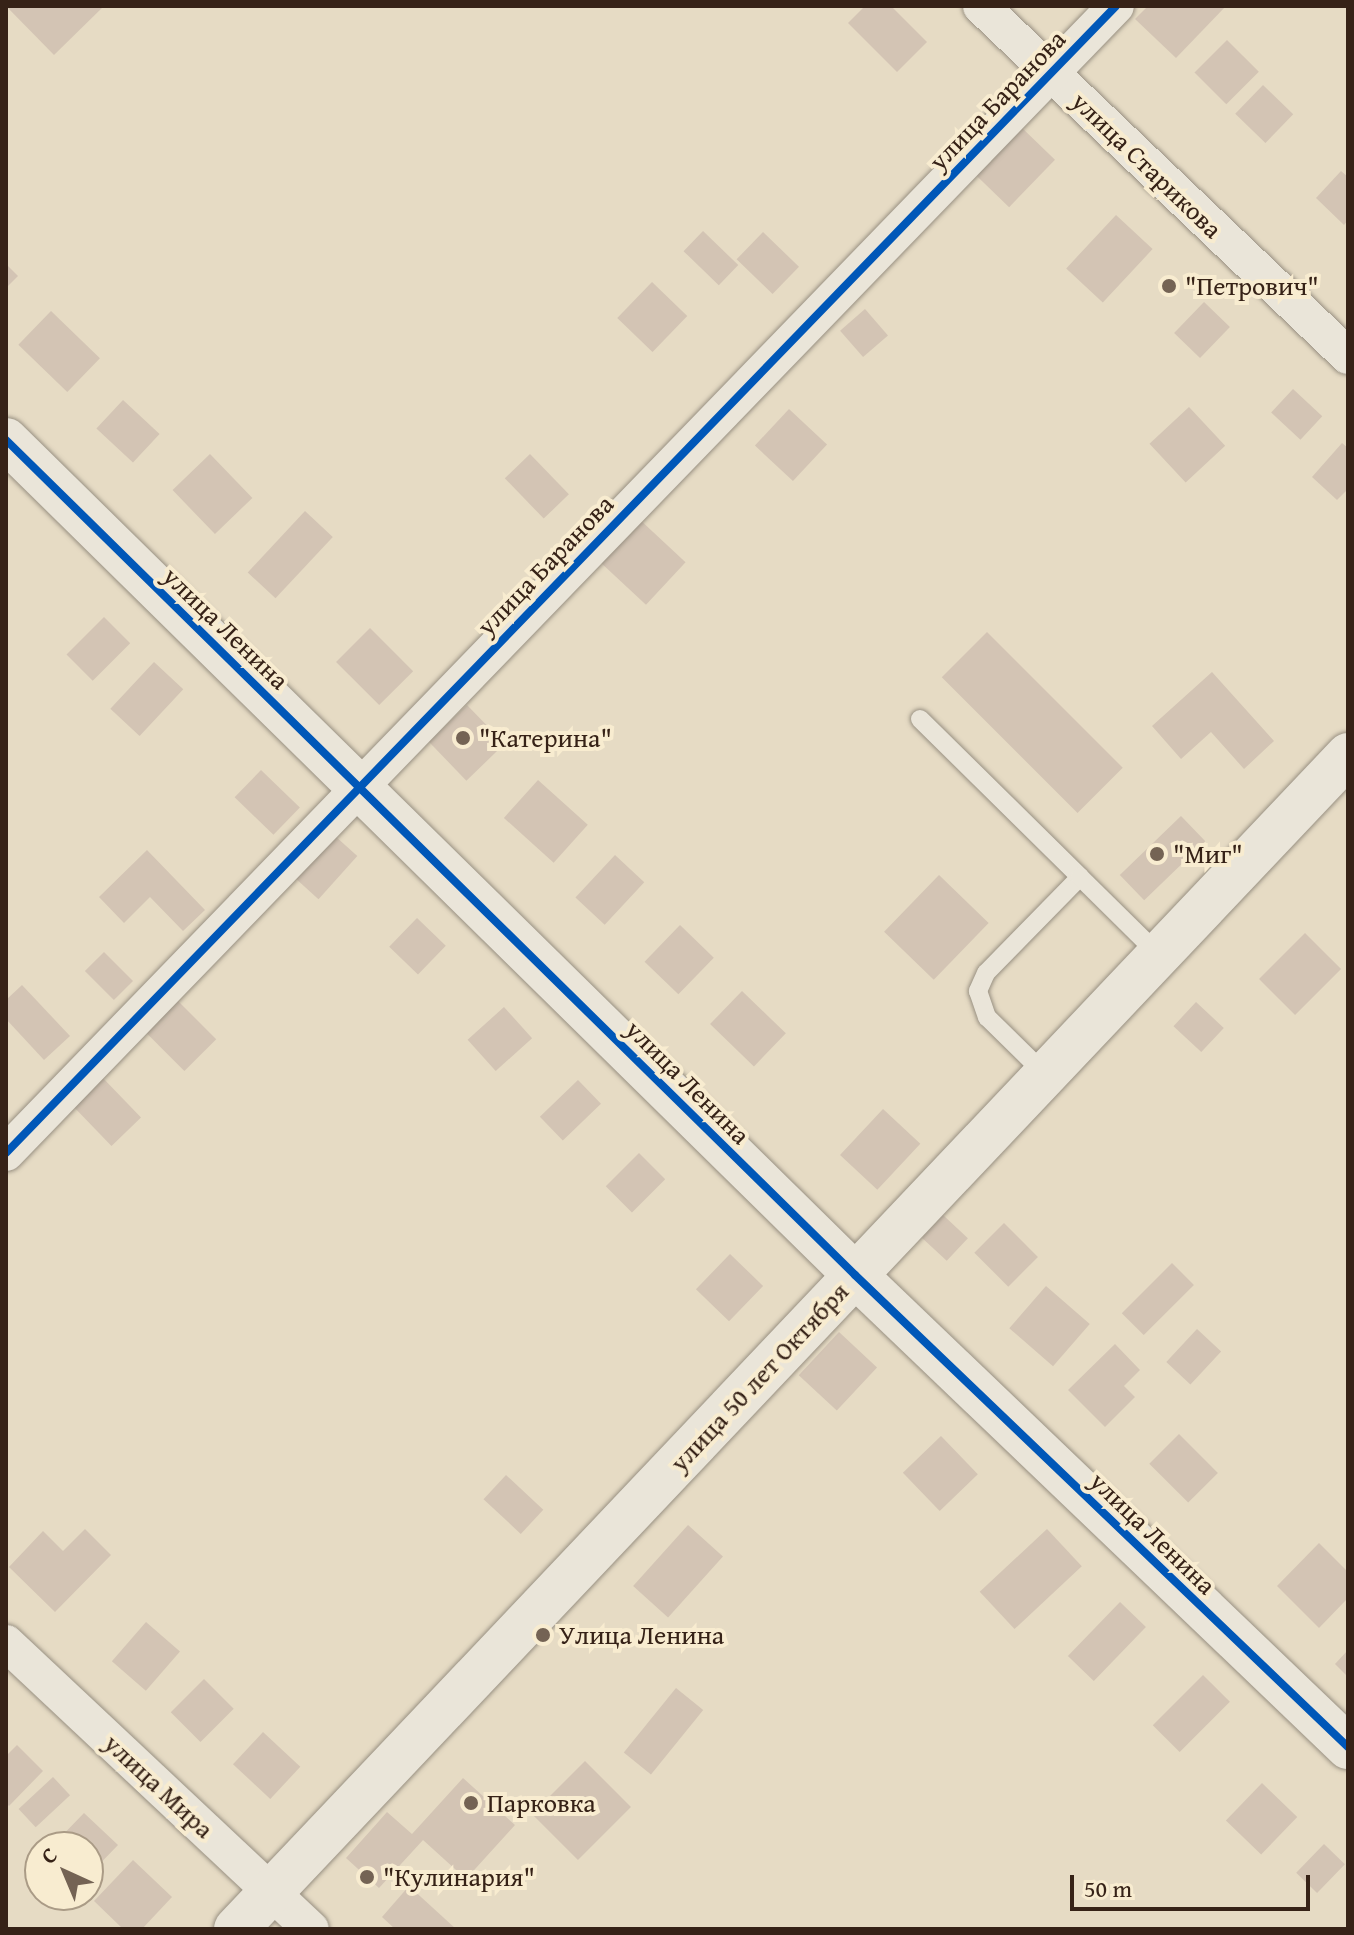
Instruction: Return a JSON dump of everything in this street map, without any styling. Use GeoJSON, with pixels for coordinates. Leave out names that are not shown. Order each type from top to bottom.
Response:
{"type":"FeatureCollection","features":[{"type":"Feature","properties":{"kind":"street","name":"улица Старикова"},"geometry":{"type":"LineString","coordinates":[[981,6],[1348,356]]}},
{"type":"Feature","properties":{"kind":"street","name":"улица Баранова"},"geometry":{"type":"LineString","coordinates":[[6,1153],[358,785],[1116,6]]}},
{"type":"Feature","properties":{"kind":"street","name":"улица Ленина"},"geometry":{"type":"LineString","coordinates":[[6,440],[855,1275],[1348,1747]]}},
{"type":"Feature","properties":{"kind":"street","name":"улица 50 лет Октября"},"geometry":{"type":"LineString","coordinates":[[236,1929],[1348,755]]}},
{"type":"Feature","properties":{"kind":"street","name":"улица Мира"},"geometry":{"type":"LineString","coordinates":[[6,1643],[311,1929]]}},
{"type":"Feature","properties":{"kind":"lane"},"geometry":{"type":"LineString","coordinates":[[920,719],[1159,955]]}},
{"type":"Feature","properties":{"kind":"lane"},"geometry":{"type":"LineString","coordinates":[[1045,1074],[987,1017],[978,991],[986,973],[1080,877]]}},
{"type":"Feature","properties":{"kind":"building"},"geometry":{"type":"Polygon","coordinates":[[[6,6],[104,6],[54,55],[6,6]]]}},
{"type":"Feature","properties":{"kind":"building"},"geometry":{"type":"Polygon","coordinates":[[[865,6],[891,6],[927,42],[897,72],[848,23],[865,6]]]}},
{"type":"Feature","properties":{"kind":"building"},"geometry":{"type":"Polygon","coordinates":[[[1148,6],[1226,6],[1176,58],[1135,19],[1148,6]]]}},
{"type":"Feature","properties":{"kind":"building"},"geometry":{"type":"Polygon","coordinates":[[[1227,40],[1259,72],[1226,104],[1194,73],[1227,40]]]}},
{"type":"Feature","properties":{"kind":"building"},"geometry":{"type":"Polygon","coordinates":[[[1263,85],[1293,114],[1265,143],[1235,114],[1263,85]]]}},
{"type":"Feature","properties":{"kind":"building"},"geometry":{"type":"Polygon","coordinates":[[[1019,125],[1055,160],[1009,207],[973,172],[1019,125]]]}},
{"type":"Feature","properties":{"kind":"building"},"geometry":{"type":"Polygon","coordinates":[[[1341,171],[1348,177],[1348,220],[1344,225],[1316,198],[1341,171]]]}},
{"type":"Feature","properties":{"kind":"building"},"geometry":{"type":"Polygon","coordinates":[[[1116,215],[1153,249],[1103,302],[1066,268],[1116,215]]]}},
{"type":"Feature","properties":{"kind":"building"},"geometry":{"type":"Polygon","coordinates":[[[703,231],[738,265],[719,285],[684,251],[703,231]]]}},
{"type":"Feature","properties":{"kind":"building"},"geometry":{"type":"Polygon","coordinates":[[[763,232],[799,267],[773,294],[737,259],[763,232]]]}},
{"type":"Feature","properties":{"kind":"building"},"geometry":{"type":"Polygon","coordinates":[[[6,264],[18,276],[6,288],[6,264]]]}},
{"type":"Feature","properties":{"kind":"building"},"geometry":{"type":"Polygon","coordinates":[[[652,282],[687,316],[653,352],[617,318],[652,282]]]}},
{"type":"Feature","properties":{"kind":"building"},"geometry":{"type":"Polygon","coordinates":[[[1204,302],[1230,327],[1200,358],[1174,333],[1204,302]]]}},
{"type":"Feature","properties":{"kind":"building"},"geometry":{"type":"Polygon","coordinates":[[[865,309],[888,335],[863,357],[840,331],[865,309]]]}},
{"type":"Feature","properties":{"kind":"building"},"geometry":{"type":"Polygon","coordinates":[[[51,311],[100,358],[67,392],[18,345],[51,311]]]}},
{"type":"Feature","properties":{"kind":"building"},"geometry":{"type":"Polygon","coordinates":[[[1293,389],[1322,416],[1300,440],[1271,412],[1293,389]]]}},
{"type":"Feature","properties":{"kind":"building"},"geometry":{"type":"Polygon","coordinates":[[[123,400],[160,434],[133,463],[96,429],[123,400]]]}},
{"type":"Feature","properties":{"kind":"building"},"geometry":{"type":"Polygon","coordinates":[[[1189,407],[1225,446],[1186,483],[1150,444],[1189,407]]]}},
{"type":"Feature","properties":{"kind":"building"},"geometry":{"type":"Polygon","coordinates":[[[789,409],[827,444],[793,481],[755,446],[789,409]]]}},
{"type":"Feature","properties":{"kind":"building"},"geometry":{"type":"Polygon","coordinates":[[[1342,443],[1348,448],[1348,489],[1337,500],[1312,477],[1342,443]]]}},
{"type":"Feature","properties":{"kind":"building"},"geometry":{"type":"Polygon","coordinates":[[[210,454],[252,498],[215,534],[173,490],[210,454]]]}},
{"type":"Feature","properties":{"kind":"building"},"geometry":{"type":"Polygon","coordinates":[[[530,454],[569,494],[544,519],[505,478],[530,454]]]}},
{"type":"Feature","properties":{"kind":"building"},"geometry":{"type":"Polygon","coordinates":[[[305,511],[333,537],[276,598],[248,572],[305,511]]]}},
{"type":"Feature","properties":{"kind":"building"},"geometry":{"type":"Polygon","coordinates":[[[638,518],[686,562],[646,605],[598,560],[638,518]]]}},
{"type":"Feature","properties":{"kind":"building"},"geometry":{"type":"Polygon","coordinates":[[[104,617],[130,643],[93,681],[67,654],[104,617]]]}},
{"type":"Feature","properties":{"kind":"building"},"geometry":{"type":"Polygon","coordinates":[[[370,628],[413,671],[379,705],[336,662],[370,628]]]}},
{"type":"Feature","properties":{"kind":"building"},"geometry":{"type":"Polygon","coordinates":[[[987,632],[1123,768],[1078,813],[942,677],[987,632]]]}},
{"type":"Feature","properties":{"kind":"building"},"geometry":{"type":"Polygon","coordinates":[[[154,662],[183,689],[140,736],[110,709],[154,662]]]}},
{"type":"Feature","properties":{"kind":"building"},"geometry":{"type":"Polygon","coordinates":[[[1212,672],[1274,741],[1244,769],[1211,732],[1181,759],[1152,726],[1212,672]]]}},
{"type":"Feature","properties":{"kind":"building"},"geometry":{"type":"Polygon","coordinates":[[[467,705],[505,744],[466,781],[429,742],[467,705]]]}},
{"type":"Feature","properties":{"kind":"building"},"geometry":{"type":"Polygon","coordinates":[[[261,770],[300,808],[273,835],[235,797],[261,770]]]}},
{"type":"Feature","properties":{"kind":"building"},"geometry":{"type":"Polygon","coordinates":[[[538,780],[588,825],[554,863],[504,818],[538,780]]]}},
{"type":"Feature","properties":{"kind":"building"},"geometry":{"type":"Polygon","coordinates":[[[1181,816],[1205,841],[1144,900],[1120,875],[1181,816]]]}},
{"type":"Feature","properties":{"kind":"building"},"geometry":{"type":"Polygon","coordinates":[[[335,836],[357,856],[318,899],[296,879],[335,836]]]}},
{"type":"Feature","properties":{"kind":"building"},"geometry":{"type":"Polygon","coordinates":[[[147,850],[205,910],[183,931],[150,897],[124,923],[99,897],[147,850]]]}},
{"type":"Feature","properties":{"kind":"building"},"geometry":{"type":"Polygon","coordinates":[[[615,855],[644,882],[605,925],[575,897],[615,855]]]}},
{"type":"Feature","properties":{"kind":"building"},"geometry":{"type":"Polygon","coordinates":[[[939,875],[989,923],[934,980],[884,932],[939,875]]]}},
{"type":"Feature","properties":{"kind":"building"},"geometry":{"type":"Polygon","coordinates":[[[417,918],[446,946],[418,975],[389,947],[417,918]]]}},
{"type":"Feature","properties":{"kind":"building"},"geometry":{"type":"Polygon","coordinates":[[[680,925],[714,958],[678,994],[645,962],[680,925]]]}},
{"type":"Feature","properties":{"kind":"building"},"geometry":{"type":"Polygon","coordinates":[[[1305,933],[1341,969],[1295,1015],[1259,979],[1305,933]]]}},
{"type":"Feature","properties":{"kind":"building"},"geometry":{"type":"Polygon","coordinates":[[[104,952],[133,981],[114,1000],[85,971],[104,952]]]}},
{"type":"Feature","properties":{"kind":"building"},"geometry":{"type":"Polygon","coordinates":[[[22,985],[70,1036],[44,1060],[6,1019],[6,1000],[22,985]]]}},
{"type":"Feature","properties":{"kind":"building"},"geometry":{"type":"Polygon","coordinates":[[[742,991],[786,1033],[754,1066],[710,1024],[742,991]]]}},
{"type":"Feature","properties":{"kind":"building"},"geometry":{"type":"Polygon","coordinates":[[[178,1001],[216,1039],[184,1071],[146,1033],[178,1001]]]}},
{"type":"Feature","properties":{"kind":"building"},"geometry":{"type":"Polygon","coordinates":[[[1196,1002],[1224,1028],[1201,1052],[1173,1026],[1196,1002]]]}},
{"type":"Feature","properties":{"kind":"building"},"geometry":{"type":"Polygon","coordinates":[[[504,1007],[532,1038],[496,1071],[468,1040],[504,1007]]]}},
{"type":"Feature","properties":{"kind":"building"},"geometry":{"type":"Polygon","coordinates":[[[100,1075],[141,1117],[111,1146],[71,1103],[100,1075]]]}},
{"type":"Feature","properties":{"kind":"building"},"geometry":{"type":"Polygon","coordinates":[[[578,1080],[601,1104],[563,1141],[540,1117],[578,1080]]]}},
{"type":"Feature","properties":{"kind":"building"},"geometry":{"type":"Polygon","coordinates":[[[883,1109],[920,1144],[877,1190],[840,1155],[883,1109]]]}},
{"type":"Feature","properties":{"kind":"building"},"geometry":{"type":"Polygon","coordinates":[[[639,1153],[665,1179],[632,1212],[606,1186],[639,1153]]]}},
{"type":"Feature","properties":{"kind":"building"},"geometry":{"type":"Polygon","coordinates":[[[943,1215],[968,1238],[947,1261],[922,1238],[943,1215]]]}},
{"type":"Feature","properties":{"kind":"building"},"geometry":{"type":"Polygon","coordinates":[[[1004,1223],[1038,1257],[1008,1287],[974,1253],[1004,1223]]]}},
{"type":"Feature","properties":{"kind":"building"},"geometry":{"type":"Polygon","coordinates":[[[730,1254],[763,1286],[729,1321],[696,1289],[730,1254]]]}},
{"type":"Feature","properties":{"kind":"building"},"geometry":{"type":"Polygon","coordinates":[[[1172,1263],[1194,1285],[1144,1335],[1122,1313],[1172,1263]]]}},
{"type":"Feature","properties":{"kind":"building"},"geometry":{"type":"Polygon","coordinates":[[[1046,1286],[1090,1324],[1053,1366],[1009,1328],[1046,1286]]]}},
{"type":"Feature","properties":{"kind":"building"},"geometry":{"type":"Polygon","coordinates":[[[1197,1329],[1221,1352],[1190,1384],[1166,1362],[1197,1329]]]}},
{"type":"Feature","properties":{"kind":"building"},"geometry":{"type":"Polygon","coordinates":[[[839,1332],[877,1367],[837,1411],[799,1375],[839,1332]]]}},
{"type":"Feature","properties":{"kind":"building"},"geometry":{"type":"Polygon","coordinates":[[[1115,1344],[1140,1370],[1124,1386],[1135,1397],[1105,1427],[1068,1390],[1115,1344]]]}},
{"type":"Feature","properties":{"kind":"building"},"geometry":{"type":"Polygon","coordinates":[[[1179,1434],[1218,1473],[1188,1503],[1149,1464],[1179,1434]]]}},
{"type":"Feature","properties":{"kind":"building"},"geometry":{"type":"Polygon","coordinates":[[[941,1436],[978,1474],[940,1511],[903,1473],[941,1436]]]}},
{"type":"Feature","properties":{"kind":"building"},"geometry":{"type":"Polygon","coordinates":[[[506,1475],[543,1510],[521,1534],[483,1499],[506,1475]]]}},
{"type":"Feature","properties":{"kind":"building"},"geometry":{"type":"Polygon","coordinates":[[[688,1525],[723,1556],[668,1617],[633,1586],[688,1525]]]}},
{"type":"Feature","properties":{"kind":"building"},"geometry":{"type":"Polygon","coordinates":[[[85,1529],[111,1555],[55,1612],[9,1567],[43,1531],[63,1551],[85,1529]]]}},
{"type":"Feature","properties":{"kind":"building"},"geometry":{"type":"Polygon","coordinates":[[[1047,1529],[1082,1566],[1014,1629],[980,1592],[1047,1529]]]}},
{"type":"Feature","properties":{"kind":"building"},"geometry":{"type":"Polygon","coordinates":[[[1319,1543],[1348,1572],[1348,1598],[1319,1628],[1277,1586],[1319,1543]]]}},
{"type":"Feature","properties":{"kind":"building"},"geometry":{"type":"Polygon","coordinates":[[[1120,1602],[1146,1627],[1094,1681],[1068,1656],[1120,1602]]]}},
{"type":"Feature","properties":{"kind":"building"},"geometry":{"type":"Polygon","coordinates":[[[146,1622],[180,1652],[146,1691],[112,1661],[146,1622]]]}},
{"type":"Feature","properties":{"kind":"building"},"geometry":{"type":"Polygon","coordinates":[[[1348,1650],[1348,1677],[1335,1664],[1348,1650]]]}},
{"type":"Feature","properties":{"kind":"building"},"geometry":{"type":"Polygon","coordinates":[[[1203,1675],[1230,1702],[1180,1752],[1153,1725],[1203,1675]]]}},
{"type":"Feature","properties":{"kind":"building"},"geometry":{"type":"Polygon","coordinates":[[[204,1679],[234,1709],[200,1742],[171,1712],[204,1679]]]}},
{"type":"Feature","properties":{"kind":"building"},"geometry":{"type":"Polygon","coordinates":[[[676,1688],[703,1710],[651,1775],[624,1753],[676,1688]]]}},
{"type":"Feature","properties":{"kind":"building"},"geometry":{"type":"Polygon","coordinates":[[[263,1732],[300,1767],[270,1799],[233,1764],[263,1732]]]}},
{"type":"Feature","properties":{"kind":"building"},"geometry":{"type":"Polygon","coordinates":[[[17,1745],[43,1771],[9,1806],[6,1803],[6,1756],[17,1745]]]}},
{"type":"Feature","properties":{"kind":"building"},"geometry":{"type":"Polygon","coordinates":[[[585,1761],[631,1807],[578,1860],[532,1814],[585,1761]]]}},
{"type":"Feature","properties":{"kind":"building"},"geometry":{"type":"Polygon","coordinates":[[[53,1777],[70,1795],[36,1827],[19,1809],[53,1777]]]}},
{"type":"Feature","properties":{"kind":"building"},"geometry":{"type":"Polygon","coordinates":[[[463,1778],[515,1825],[466,1879],[423,1840],[379,1888],[346,1858],[387,1812],[412,1834],[463,1778]]]}},
{"type":"Feature","properties":{"kind":"building"},"geometry":{"type":"Polygon","coordinates":[[[1262,1783],[1297,1817],[1261,1854],[1226,1820],[1262,1783]]]}},
{"type":"Feature","properties":{"kind":"building"},"geometry":{"type":"Polygon","coordinates":[[[84,1813],[103,1831],[67,1831],[84,1813]]]}},
{"type":"Feature","properties":{"kind":"building"},"geometry":{"type":"Polygon","coordinates":[[[104,1832],[118,1845],[104,1859],[104,1832]]]}},
{"type":"Feature","properties":{"kind":"building"},"geometry":{"type":"Polygon","coordinates":[[[1324,1844],[1345,1864],[1317,1893],[1296,1873],[1324,1844]]]}},
{"type":"Feature","properties":{"kind":"building"},"geometry":{"type":"Polygon","coordinates":[[[133,1860],[172,1897],[142,1929],[123,1929],[104,1911],[104,1890],[133,1860]]]}},
{"type":"Feature","properties":{"kind":"building"},"geometry":{"type":"Polygon","coordinates":[[[409,1886],[456,1929],[395,1929],[382,1917],[409,1886]]]}},
{"type":"Feature","properties":{"kind":"cycle path"},"geometry":{"type":"LineString","coordinates":[[6,1153],[1116,6]]}},
{"type":"Feature","properties":{"kind":"cycle path"},"geometry":{"type":"LineString","coordinates":[[6,440],[855,1275],[1348,1747]]}},
{"type":"Feature","properties":{"kind":"place","name":"\"Петрович\""},"geometry":{"type":"Point","coordinates":[1169,286]}},
{"type":"Feature","properties":{"kind":"place","name":"\"Катерина\""},"geometry":{"type":"Point","coordinates":[463,738]}},
{"type":"Feature","properties":{"kind":"place","name":"\"Миг\""},"geometry":{"type":"Point","coordinates":[1157,854]}},
{"type":"Feature","properties":{"kind":"place","name":"Улица Ленина"},"geometry":{"type":"Point","coordinates":[543,1635]}},
{"type":"Feature","properties":{"kind":"place","name":"Парковка"},"geometry":{"type":"Point","coordinates":[471,1803]}},
{"type":"Feature","properties":{"kind":"place","name":"\"Кулинария\""},"geometry":{"type":"Point","coordinates":[367,1877]}}]}
